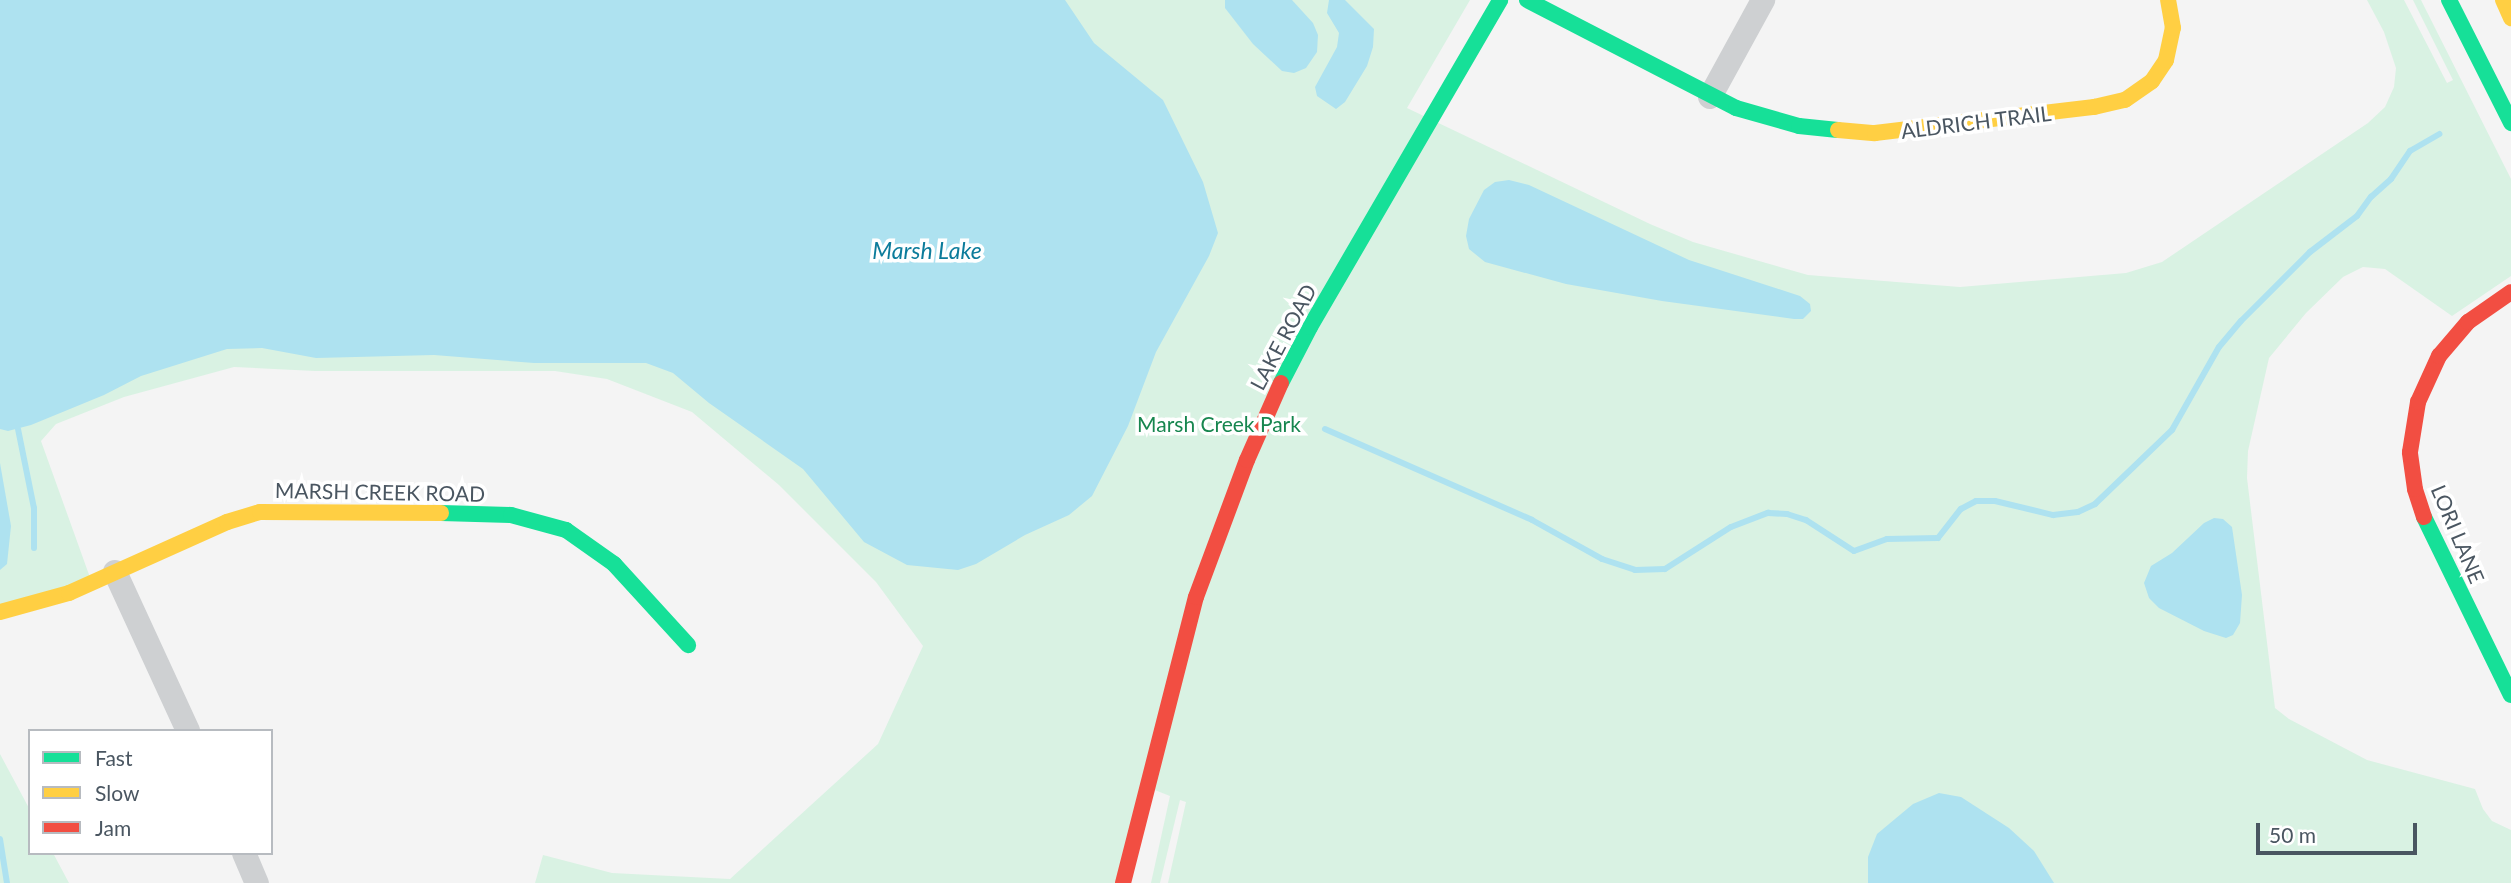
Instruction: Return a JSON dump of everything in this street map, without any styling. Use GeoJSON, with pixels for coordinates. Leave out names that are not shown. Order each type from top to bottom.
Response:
{"type":"FeatureCollection","features":[{"type":"Feature","properties":{"kind":"street","name":"LAKE ROAD"},"geometry":{"type":"LineString","coordinates":[[1123,883],[1184,636],[1247,460],[1310,327],[1500,0]]}},
{"type":"Feature","properties":{"kind":"street","name":"ALDRICH TRAIL"},"geometry":{"type":"LineString","coordinates":[[1527,0],[1710,97],[1789,124],[1858,133],[1908,131],[2108,105],[2136,95],[2162,69],[2172,35],[2168,0]]}},
{"type":"Feature","properties":{"kind":"street"},"geometry":{"type":"LineString","coordinates":[[1710,97],[1763,0]]}},
{"type":"Feature","properties":{"kind":"street"},"geometry":{"type":"LineString","coordinates":[[2449,0],[2511,124]]}},
{"type":"Feature","properties":{"kind":"street"},"geometry":{"type":"LineString","coordinates":[[2502,0],[2511,18]]}},
{"type":"Feature","properties":{"kind":"street","name":"LORI LANE"},"geometry":{"type":"LineString","coordinates":[[2511,292],[2468,322],[2439,356],[2418,402],[2410,452],[2415,489],[2427,526],[2511,695]]}},
{"type":"Feature","properties":{"kind":"street","name":"MARSH CREEK ROAD"},"geometry":{"type":"LineString","coordinates":[[0,612],[69,593],[227,522],[260,513],[288,510],[511,515],[539,520],[566,530],[591,545],[614,564],[688,645]]}},
{"type":"Feature","properties":{"kind":"street"},"geometry":{"type":"LineString","coordinates":[[115,572],[187,729]]}},
{"type":"Feature","properties":{"kind":"street"},"geometry":{"type":"LineString","coordinates":[[245,855],[257,883]]}},
{"type":"Feature","properties":{"kind":"green space","name":"Marsh Creek Park"},"geometry":{"type":"Polygon","coordinates":[[[0,0],[1470,0],[1407,108],[1693,242],[1808,275],[1960,287],[2126,273],[2162,262],[2368,123],[2385,107],[2394,87],[2396,68],[2384,32],[2367,0],[2404,0],[2447,83],[2453,80],[2413,0],[2421,0],[2511,179],[2511,276],[2452,316],[2385,269],[2363,267],[2343,277],[2306,313],[2269,358],[2248,451],[2247,478],[2275,708],[2289,719],[2367,760],[2475,789],[2483,809],[2492,821],[2511,830],[2511,883],[1168,883],[1186,802],[1180,800],[1160,883],[1151,883],[1170,796],[1147,787],[1123,883],[535,883],[543,855],[612,873],[730,879],[878,744],[923,646],[876,582],[779,485],[692,412],[607,379],[555,371],[315,371],[234,367],[124,397],[56,424],[41,441],[92,583],[0,612],[0,0]]]}},
{"type":"Feature","properties":{"kind":"green space"},"geometry":{"type":"Polygon","coordinates":[[[0,754],[28,806],[28,855],[54,855],[69,883],[0,883],[0,754]]]}},
{"type":"Feature","properties":{"kind":"water","name":"Marsh Lake"},"geometry":{"type":"Polygon","coordinates":[[[0,0],[1065,0],[1094,43],[1163,100],[1203,182],[1218,233],[1209,256],[1156,352],[1128,426],[1092,496],[1069,515],[1025,535],[976,564],[958,570],[907,565],[864,542],[803,469],[709,403],[673,373],[646,363],[534,363],[434,355],[316,358],[262,348],[227,349],[141,376],[104,395],[31,425],[8,431],[0,429],[0,0]]]}},
{"type":"Feature","properties":{"kind":"water"},"geometry":{"type":"Polygon","coordinates":[[[1225,0],[1292,0],[1313,23],[1318,35],[1317,52],[1306,68],[1294,73],[1282,71],[1253,44],[1225,8],[1225,0]]]}},
{"type":"Feature","properties":{"kind":"water"},"geometry":{"type":"Polygon","coordinates":[[[1329,0],[1345,0],[1374,29],[1373,47],[1367,66],[1345,102],[1336,109],[1317,96],[1315,87],[1337,47],[1339,33],[1327,13],[1329,0]]]}},
{"type":"Feature","properties":{"kind":"water"},"geometry":{"type":"Polygon","coordinates":[[[1509,180],[1529,185],[1689,260],[1800,296],[1810,304],[1811,311],[1803,319],[1794,319],[1662,301],[1566,284],[1485,262],[1469,249],[1466,236],[1469,219],[1484,190],[1495,182],[1509,180]]]}},
{"type":"Feature","properties":{"kind":"water"},"geometry":{"type":"Polygon","coordinates":[[[0,463],[11,526],[7,564],[0,570],[0,463]]]}},
{"type":"Feature","properties":{"kind":"water"},"geometry":{"type":"Polygon","coordinates":[[[2214,518],[2223,519],[2232,527],[2242,595],[2240,623],[2233,635],[2226,638],[2204,631],[2159,608],[2149,598],[2144,583],[2151,566],[2172,553],[2204,523],[2214,518]]]}},
{"type":"Feature","properties":{"kind":"water"},"geometry":{"type":"Polygon","coordinates":[[[1939,793],[1961,797],[2009,828],[2034,851],[2054,883],[1868,883],[1868,857],[1877,834],[1913,804],[1939,793]]]}},
{"type":"Feature","properties":{"kind":"waterway"},"geometry":{"type":"LineString","coordinates":[[1325,429],[1532,520],[1602,559],[1635,570],[1665,569],[1731,527],[1768,513],[1787,514],[1806,520],[1854,551],[1887,539],[1938,538],[1961,509],[1976,501],[1995,501],[2053,515],[2078,512],[2095,504],[2172,430],[2219,347],[2241,321],[2310,252],[2357,216],[2371,197],[2391,179],[2410,151],[2439,134]]}},
{"type":"Feature","properties":{"kind":"waterway"},"geometry":{"type":"LineString","coordinates":[[18,429],[34,508],[34,548]]}},
{"type":"Feature","properties":{"kind":"waterway"},"geometry":{"type":"LineString","coordinates":[[0,839],[7,883]]}},
{"type":"Feature","properties":{"kind":"traffic: fast"},"geometry":{"type":"LineString","coordinates":[[1281,383],[1310,327],[1500,0]]}},
{"type":"Feature","properties":{"kind":"traffic: fast"},"geometry":{"type":"LineString","coordinates":[[1527,0],[1736,108],[1799,126],[1838,130]]}},
{"type":"Feature","properties":{"kind":"traffic: fast"},"geometry":{"type":"LineString","coordinates":[[2449,0],[2511,123]]}},
{"type":"Feature","properties":{"kind":"traffic: fast"},"geometry":{"type":"LineString","coordinates":[[441,513],[511,515],[566,530],[614,564],[688,645]]}},
{"type":"Feature","properties":{"kind":"traffic: fast"},"geometry":{"type":"LineString","coordinates":[[2424,517],[2511,695]]}},
{"type":"Feature","properties":{"kind":"traffic: slow"},"geometry":{"type":"LineString","coordinates":[[1838,130],[1875,133],[2094,107],[2125,100],[2152,81],[2166,60],[2173,28],[2168,0]]}},
{"type":"Feature","properties":{"kind":"traffic: slow"},"geometry":{"type":"LineString","coordinates":[[2503,0],[2511,18]]}},
{"type":"Feature","properties":{"kind":"traffic: slow"},"geometry":{"type":"LineString","coordinates":[[0,612],[69,593],[227,522],[260,512],[441,513]]}},
{"type":"Feature","properties":{"kind":"traffic: jam"},"geometry":{"type":"LineString","coordinates":[[2424,517],[2415,489],[2410,452],[2418,402],[2439,356],[2468,322],[2511,292]]}},
{"type":"Feature","properties":{"kind":"traffic: jam"},"geometry":{"type":"LineString","coordinates":[[1123,883],[1196,597],[1247,460],[1281,383]]}}]}
